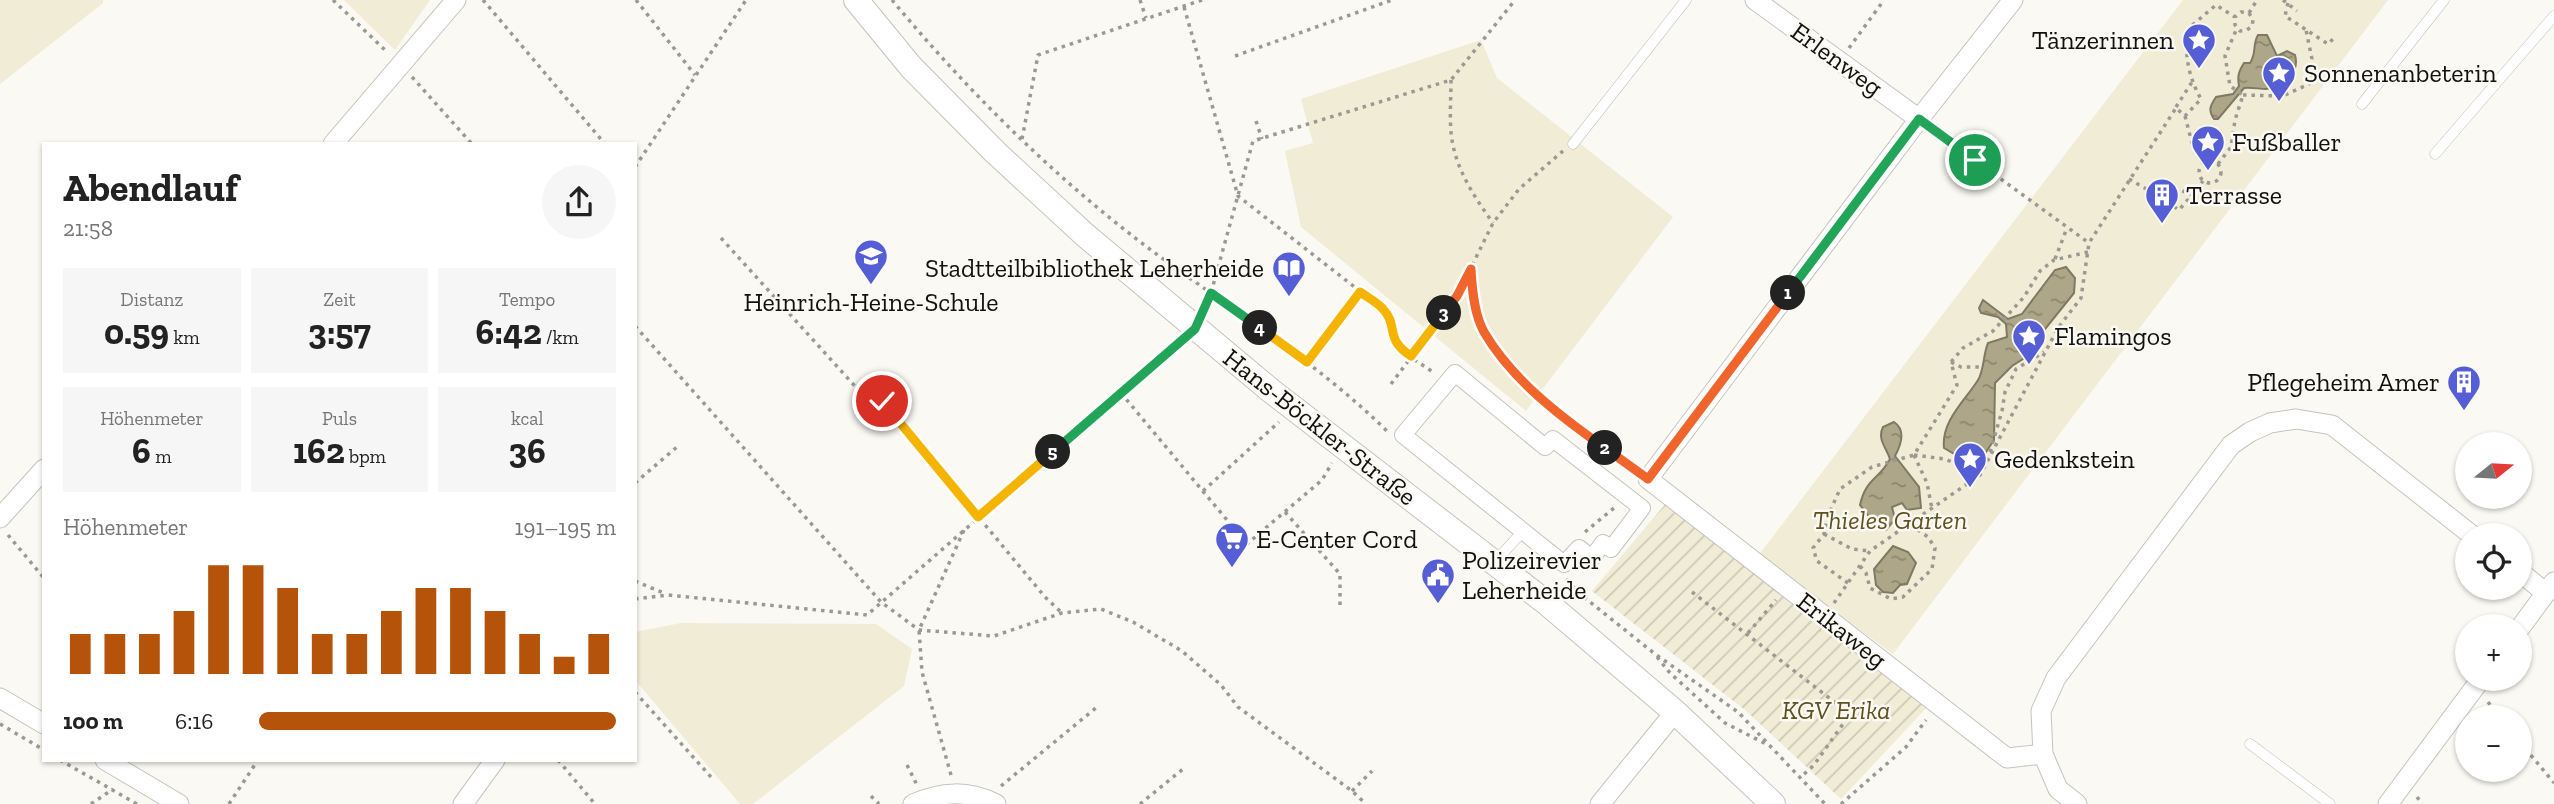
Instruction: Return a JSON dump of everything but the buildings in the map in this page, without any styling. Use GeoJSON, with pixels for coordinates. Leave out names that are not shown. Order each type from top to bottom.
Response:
{"type":"FeatureCollection","features":[{"type":"Feature","properties":{"kind":"street"},"geometry":{"type":"LineString","coordinates":[[335,142],[456,0]]}},
{"type":"Feature","properties":{"kind":"street","name":"Hans-Böckler-Straße"},"geometry":{"type":"LineString","coordinates":[[856,0],[911,67],[995,152],[1085,235],[1195,329],[1294,408],[1548,604],[1675,712],[1773,804]]}},
{"type":"Feature","properties":{"kind":"street","name":"Erlenweg"},"geometry":{"type":"LineString","coordinates":[[1755,0],[1919,119]]}},
{"type":"Feature","properties":{"kind":"street"},"geometry":{"type":"LineString","coordinates":[[1648,479],[1919,119],[2013,0]]}},
{"type":"Feature","properties":{"kind":"street"},"geometry":{"type":"LineString","coordinates":[[1455,373],[1545,447],[1553,439],[1642,508],[1611,549],[1604,543],[1592,558],[1578,548],[1564,564],[1523,531],[1403,435],[1455,373]]}},
{"type":"Feature","properties":{"kind":"street"},"geometry":{"type":"LineString","coordinates":[[2077,804],[2058,789],[2043,754],[2042,710],[2056,678],[2231,445],[2250,432],[2270,424],[2296,419],[2332,425],[2456,523]]}},
{"type":"Feature","properties":{"kind":"street"},"geometry":{"type":"LineString","coordinates":[[0,518],[42,471]]}},
{"type":"Feature","properties":{"kind":"street","name":"Erikaweg"},"geometry":{"type":"LineString","coordinates":[[1648,479],[2007,758],[2043,754]]}},
{"type":"Feature","properties":{"kind":"street"},"geometry":{"type":"LineString","coordinates":[[2530,614],[2550,588],[2532,578]]}},
{"type":"Feature","properties":{"kind":"street"},"geometry":{"type":"LineString","coordinates":[[2388,804],[2473,691]]}},
{"type":"Feature","properties":{"kind":"street"},"geometry":{"type":"LineString","coordinates":[[0,698],[42,723]]}},
{"type":"Feature","properties":{"kind":"street"},"geometry":{"type":"LineString","coordinates":[[1600,804],[1675,712]]}},
{"type":"Feature","properties":{"kind":"street"},"geometry":{"type":"LineString","coordinates":[[108,762],[179,804]]}},
{"type":"Feature","properties":{"kind":"street"},"geometry":{"type":"LineString","coordinates":[[463,804],[494,762]]}},
{"type":"Feature","properties":{"kind":"street"},"geometry":{"type":"LineString","coordinates":[[913,804],[956,793],[978,795],[991,801]]}},
{"type":"Feature","properties":{"kind":"lane"},"geometry":{"type":"LineString","coordinates":[[1573,144],[1686,0]]}},
{"type":"Feature","properties":{"kind":"lane"},"geometry":{"type":"LineString","coordinates":[[2362,104],[2444,0]]}},
{"type":"Feature","properties":{"kind":"lane"},"geometry":{"type":"LineString","coordinates":[[2435,154],[2554,16]]}},
{"type":"Feature","properties":{"kind":"lane"},"geometry":{"type":"LineString","coordinates":[[1494,564],[1523,531]]}},
{"type":"Feature","properties":{"kind":"lane"},"geometry":{"type":"LineString","coordinates":[[2250,744],[2330,804]]}},
{"type":"Feature","properties":{"kind":"path"},"geometry":{"type":"LineString","coordinates":[[333,0],[401,64],[470,142]]}},
{"type":"Feature","properties":{"kind":"path"},"geometry":{"type":"LineString","coordinates":[[483,0],[603,142]]}},
{"type":"Feature","properties":{"kind":"path"},"geometry":{"type":"LineString","coordinates":[[636,0],[696,75]]}},
{"type":"Feature","properties":{"kind":"path"},"geometry":{"type":"LineString","coordinates":[[637,164],[746,0]]}},
{"type":"Feature","properties":{"kind":"path"},"geometry":{"type":"LineString","coordinates":[[892,0],[1022,139],[1122,228],[1307,362],[1394,438]]}},
{"type":"Feature","properties":{"kind":"path"},"geometry":{"type":"LineString","coordinates":[[1140,0],[1146,18]]}},
{"type":"Feature","properties":{"kind":"path"},"geometry":{"type":"LineString","coordinates":[[1022,139],[1038,55],[1202,0]]}},
{"type":"Feature","properties":{"kind":"path"},"geometry":{"type":"LineString","coordinates":[[1235,56],[1392,0]]}},
{"type":"Feature","properties":{"kind":"path"},"geometry":{"type":"LineString","coordinates":[[637,599],[668,594],[867,615],[1195,329],[1211,293],[1253,141],[1451,80],[1515,0]]}},
{"type":"Feature","properties":{"kind":"path"},"geometry":{"type":"LineString","coordinates":[[1840,61],[1884,0]]}},
{"type":"Feature","properties":{"kind":"path"},"geometry":{"type":"LineString","coordinates":[[2249,13],[2258,0]]}},
{"type":"Feature","properties":{"kind":"path"},"geometry":{"type":"LineString","coordinates":[[2285,2],[2297,11]]}},
{"type":"Feature","properties":{"kind":"path"},"geometry":{"type":"LineString","coordinates":[[2285,2],[2285,16],[2328,44],[2336,36]]}},
{"type":"Feature","properties":{"kind":"path"},"geometry":{"type":"LineString","coordinates":[[2185,116],[2201,99],[2192,82],[2187,55],[2189,28],[2216,5],[2235,18],[2237,29],[2225,56],[2230,86],[2242,94],[2283,96],[2309,84],[2312,58],[2306,30]]}},
{"type":"Feature","properties":{"kind":"path"},"geometry":{"type":"LineString","coordinates":[[1184,7],[1238,196],[1384,310],[1391,323],[1392,337],[1399,349],[1447,383]]}},
{"type":"Feature","properties":{"kind":"path"},"geometry":{"type":"LineString","coordinates":[[2235,18],[2241,12],[2249,13]]}},
{"type":"Feature","properties":{"kind":"path"},"geometry":{"type":"LineString","coordinates":[[2237,29],[2244,31],[2252,26],[2253,20],[2249,13]]}},
{"type":"Feature","properties":{"kind":"path"},"geometry":{"type":"LineString","coordinates":[[1451,80],[1451,122],[1455,152],[1465,180],[1493,223]]}},
{"type":"Feature","properties":{"kind":"path"},"geometry":{"type":"LineString","coordinates":[[1824,615],[1870,551],[1980,475],[2058,328],[2081,298],[2089,243],[2192,82]]}},
{"type":"Feature","properties":{"kind":"path"},"geometry":{"type":"LineString","coordinates":[[2218,164],[2231,147],[2242,94]]}},
{"type":"Feature","properties":{"kind":"path"},"geometry":{"type":"LineString","coordinates":[[2176,108],[2185,116],[2193,147],[2205,162]]}},
{"type":"Feature","properties":{"kind":"path"},"geometry":{"type":"LineString","coordinates":[[1919,119],[2089,243]]}},
{"type":"Feature","properties":{"kind":"path"},"geometry":{"type":"LineString","coordinates":[[1256,121],[1262,139]]}},
{"type":"Feature","properties":{"kind":"path"},"geometry":{"type":"LineString","coordinates":[[1391,384],[1457,296],[1493,223],[1519,189],[1573,144]]}},
{"type":"Feature","properties":{"kind":"path"},"geometry":{"type":"LineString","coordinates":[[2209,160],[2218,164],[2222,172],[2219,180],[2211,183],[2203,181],[2199,170],[2205,162],[2209,160]]}},
{"type":"Feature","properties":{"kind":"path"},"geometry":{"type":"LineString","coordinates":[[2129,179],[2179,210],[2203,181]]}},
{"type":"Feature","properties":{"kind":"path"},"geometry":{"type":"LineString","coordinates":[[2160,197],[2180,190],[2192,195]]}},
{"type":"Feature","properties":{"kind":"path"},"geometry":{"type":"LineString","coordinates":[[2054,260],[2067,228]]}},
{"type":"Feature","properties":{"kind":"path"},"geometry":{"type":"LineString","coordinates":[[721,238],[862,394]]}},
{"type":"Feature","properties":{"kind":"path"},"geometry":{"type":"LineString","coordinates":[[1951,362],[1963,348],[1993,331],[2001,323],[2024,297],[2040,271],[2054,260],[2088,252]]}},
{"type":"Feature","properties":{"kind":"path"},"geometry":{"type":"LineString","coordinates":[[1471,269],[1472,291],[1483,331],[1520,379],[1583,433],[1648,479]]}},
{"type":"Feature","properties":{"kind":"path"},"geometry":{"type":"LineString","coordinates":[[1307,362],[1360,292]]}},
{"type":"Feature","properties":{"kind":"path"},"geometry":{"type":"LineString","coordinates":[[637,328],[881,602],[919,630],[994,636],[1062,613],[1101,609],[1133,622],[1182,651],[1221,685],[1238,707],[1366,804]]}},
{"type":"Feature","properties":{"kind":"path"},"geometry":{"type":"LineString","coordinates":[[1988,460],[2002,411],[2004,392],[2016,369],[2046,351]]}},
{"type":"Feature","properties":{"kind":"path"},"geometry":{"type":"LineString","coordinates":[[1951,362],[1961,367],[1979,367]]}},
{"type":"Feature","properties":{"kind":"path"},"geometry":{"type":"LineString","coordinates":[[1914,455],[1957,385],[1951,362]]}},
{"type":"Feature","properties":{"kind":"path"},"geometry":{"type":"LineString","coordinates":[[1121,393],[1247,544],[1322,480],[1342,446]]}},
{"type":"Feature","properties":{"kind":"path"},"geometry":{"type":"LineString","coordinates":[[882,401],[1045,597],[1062,613]]}},
{"type":"Feature","properties":{"kind":"path"},"geometry":{"type":"LineString","coordinates":[[1203,491],[1294,408]]}},
{"type":"Feature","properties":{"kind":"path"},"geometry":{"type":"LineString","coordinates":[[637,481],[678,446]]}},
{"type":"Feature","properties":{"kind":"path"},"geometry":{"type":"LineString","coordinates":[[1914,455],[1927,483],[1932,509]]}},
{"type":"Feature","properties":{"kind":"path"},"geometry":{"type":"LineString","coordinates":[[1849,583],[1817,561],[1813,548],[1824,534],[1828,516],[1840,489],[1872,467],[1914,455],[1945,459],[1980,475]]}},
{"type":"Feature","properties":{"kind":"path"},"geometry":{"type":"LineString","coordinates":[[1285,512],[1340,574],[1340,609]]}},
{"type":"Feature","properties":{"kind":"path"},"geometry":{"type":"LineString","coordinates":[[1860,566],[1866,573],[1870,588],[1891,599],[1902,597],[1932,569],[1935,548],[1928,537],[1910,524]]}},
{"type":"Feature","properties":{"kind":"path"},"geometry":{"type":"LineString","coordinates":[[0,525],[42,576]]}},
{"type":"Feature","properties":{"kind":"path"},"geometry":{"type":"LineString","coordinates":[[956,793],[922,671],[919,630],[965,528]]}},
{"type":"Feature","properties":{"kind":"path"},"geometry":{"type":"LineString","coordinates":[[1824,534],[1852,549],[1870,551]]}},
{"type":"Feature","properties":{"kind":"path"},"geometry":{"type":"LineString","coordinates":[[1564,578],[1655,654],[1738,712],[1825,804]]}},
{"type":"Feature","properties":{"kind":"path"},"geometry":{"type":"LineString","coordinates":[[637,582],[668,594]]}},
{"type":"Feature","properties":{"kind":"path"},"geometry":{"type":"LineString","coordinates":[[1748,633],[1786,587]]}},
{"type":"Feature","properties":{"kind":"path"},"geometry":{"type":"LineString","coordinates":[[1692,592],[1850,714],[1814,765],[1801,777]]}},
{"type":"Feature","properties":{"kind":"path"},"geometry":{"type":"LineString","coordinates":[[1655,654],[1670,673],[1725,723],[1773,748]]}},
{"type":"Feature","properties":{"kind":"path"},"geometry":{"type":"LineString","coordinates":[[637,694],[710,777]]}},
{"type":"Feature","properties":{"kind":"path"},"geometry":{"type":"LineString","coordinates":[[1841,804],[1906,747],[1938,704]]}},
{"type":"Feature","properties":{"kind":"path"},"geometry":{"type":"LineString","coordinates":[[991,801],[1097,707]]}},
{"type":"Feature","properties":{"kind":"path"},"geometry":{"type":"LineString","coordinates":[[0,724],[42,749]]}},
{"type":"Feature","properties":{"kind":"path"},"geometry":{"type":"LineString","coordinates":[[2532,756],[2554,783]]}},
{"type":"Feature","properties":{"kind":"path"},"geometry":{"type":"LineString","coordinates":[[63,762],[137,804]]}},
{"type":"Feature","properties":{"kind":"path"},"geometry":{"type":"LineString","coordinates":[[229,804],[256,762]]}},
{"type":"Feature","properties":{"kind":"path"},"geometry":{"type":"LineString","coordinates":[[560,762],[595,804]]}},
{"type":"Feature","properties":{"kind":"path"},"geometry":{"type":"LineString","coordinates":[[1140,804],[1183,769]]}},
{"type":"Feature","properties":{"kind":"path"},"geometry":{"type":"LineString","coordinates":[[1352,791],[1372,771]]}},
{"type":"Feature","properties":{"kind":"path"},"geometry":{"type":"LineString","coordinates":[[91,804],[131,775]]}},
{"type":"Feature","properties":{"kind":"path"},"geometry":{"type":"LineString","coordinates":[[871,796],[879,804]]}},
{"type":"Feature","properties":{"kind":"green space"},"geometry":{"type":"Polygon","coordinates":[[[0,0],[103,0],[103,3],[0,84],[0,0]]]}},
{"type":"Feature","properties":{"kind":"green space"},"geometry":{"type":"Polygon","coordinates":[[[344,0],[430,0],[395,50],[344,0]]]}},
{"type":"Feature","properties":{"kind":"green space","name":"Thieles Garten"},"geometry":{"type":"Polygon","coordinates":[[[2183,0],[2388,0],[1893,654],[1758,556],[2183,0]]]}},
{"type":"Feature","properties":{"kind":"green space"},"geometry":{"type":"Polygon","coordinates":[[[1481,40],[1497,78],[1673,217],[1526,411],[1301,227],[1285,151],[1313,143],[1301,99],[1481,40]]]}},
{"type":"Feature","properties":{"kind":"green space","name":"KGV Erika"},"geometry":{"type":"Polygon","coordinates":[[[1667,502],[1930,704],[1841,799],[1745,710],[1592,591],[1667,502]]]}},
{"type":"Feature","properties":{"kind":"green space"},"geometry":{"type":"Polygon","coordinates":[[[681,623],[876,624],[912,649],[904,686],[753,804],[740,804],[637,682],[637,632],[681,623]]]}},
{"type":"Feature","properties":{"kind":"water"},"geometry":{"type":"Polygon","coordinates":[[[2258,35],[2267,35],[2277,56],[2287,51],[2295,55],[2293,73],[2273,88],[2244,88],[2218,119],[2214,119],[2210,110],[2212,103],[2216,97],[2233,94],[2239,86],[2240,71],[2244,63],[2250,63],[2252,59],[2258,35]]]}},
{"type":"Feature","properties":{"kind":"water"},"geometry":{"type":"Polygon","coordinates":[[[2066,267],[2075,278],[2074,293],[2041,334],[2034,352],[2012,366],[1995,383],[1994,440],[1982,458],[1973,465],[1944,448],[1944,438],[1950,420],[1980,376],[1988,343],[2007,337],[2006,324],[1998,317],[1981,313],[1979,308],[1983,300],[2008,319],[2022,314],[2055,270],[2066,267]]]}},
{"type":"Feature","properties":{"kind":"water"},"geometry":{"type":"Polygon","coordinates":[[[1894,422],[1901,433],[1895,456],[1919,487],[1921,508],[1907,510],[1902,503],[1892,507],[1895,519],[1886,530],[1876,526],[1860,505],[1869,484],[1890,459],[1881,431],[1883,427],[1894,422]]]}},
{"type":"Feature","properties":{"kind":"water"},"geometry":{"type":"Polygon","coordinates":[[[1893,546],[1908,552],[1916,563],[1907,584],[1900,585],[1893,593],[1883,592],[1876,585],[1874,569],[1893,546]]]}},
{"type":"Feature","properties":{"kind":"place","name":"Tänzerinnen"},"geometry":{"type":"Point","coordinates":[2199,70]}},
{"type":"Feature","properties":{"kind":"place","name":"Sonnenanbeterin"},"geometry":{"type":"Point","coordinates":[2279,103]}},
{"type":"Feature","properties":{"kind":"place","name":"Fußballer"},"geometry":{"type":"Point","coordinates":[2208,172]}},
{"type":"Feature","properties":{"kind":"place","name":"Terrasse"},"geometry":{"type":"Point","coordinates":[2162,225]}},
{"type":"Feature","properties":{"kind":"place","name":"Heinrich-Heine-Schule"},"geometry":{"type":"Point","coordinates":[871,286]}},
{"type":"Feature","properties":{"kind":"place","name":"Stadtteilbibliothek Leherheide"},"geometry":{"type":"Point","coordinates":[1289,298]}},
{"type":"Feature","properties":{"kind":"place","name":"Flamingos"},"geometry":{"type":"Point","coordinates":[2029,366]}},
{"type":"Feature","properties":{"kind":"place","name":"Pflegeheim Amer"},"geometry":{"type":"Point","coordinates":[2464,412]}},
{"type":"Feature","properties":{"kind":"place","name":"Gedenkstein"},"geometry":{"type":"Point","coordinates":[1970,489]}},
{"type":"Feature","properties":{"kind":"place","name":"E-Center Cord"},"geometry":{"type":"Point","coordinates":[1232,569]}},
{"type":"Feature","properties":{"kind":"place","name":"Polizeirevier Leherheide"},"geometry":{"type":"Point","coordinates":[1438,605]}},
{"type":"Feature","properties":{"kind":"route"},"geometry":{"type":"LineString","coordinates":[[882,401],[978,517],[1195,329],[1211,293],[1307,362],[1360,292],[1384,310],[1391,323],[1392,337],[1399,349],[1411,356],[1457,296],[1471,269],[1472,291],[1483,331],[1520,379],[1583,433],[1648,479],[1919,119],[1975,160]]}}]}
